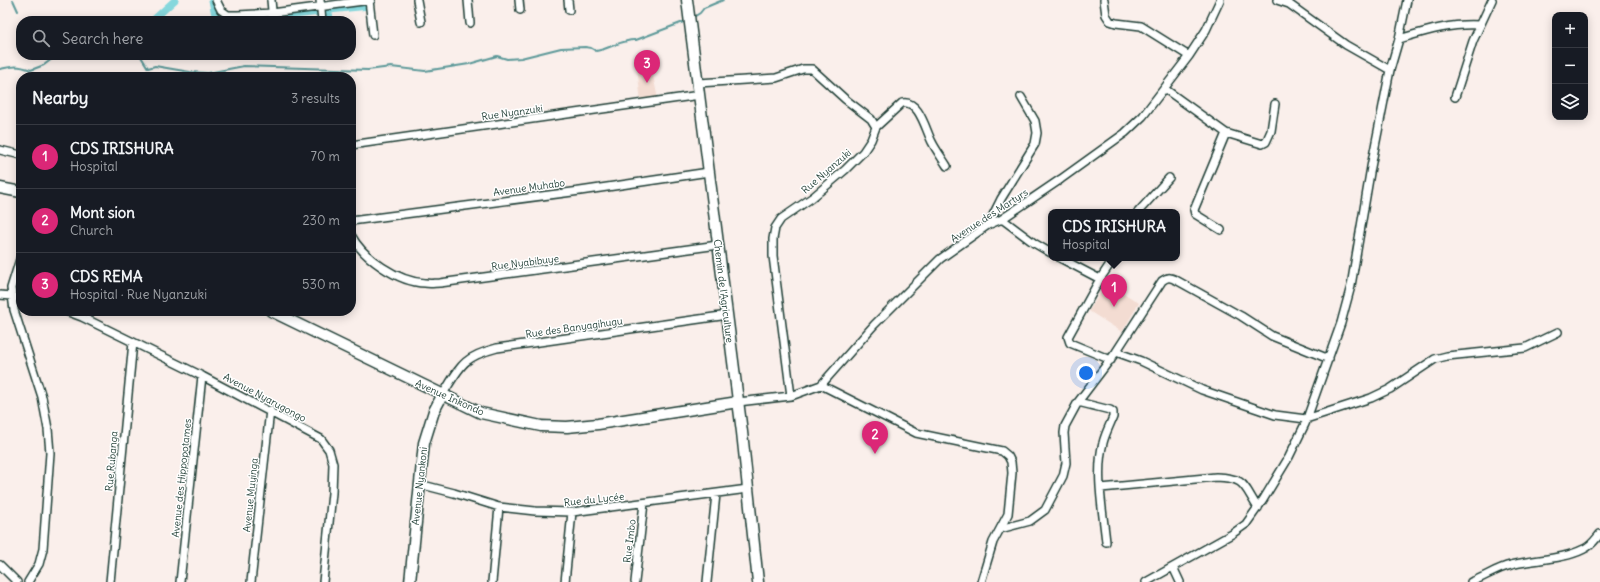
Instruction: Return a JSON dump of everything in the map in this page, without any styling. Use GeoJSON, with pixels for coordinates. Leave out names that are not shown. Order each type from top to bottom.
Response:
{"type":"FeatureCollection","features":[{"type":"Feature","properties":{"kind":"street"},"geometry":{"type":"LineString","coordinates":[[216,0],[221,10],[228,15],[272,13],[320,3],[370,0],[373,35]]}},
{"type":"Feature","properties":{"kind":"street"},"geometry":{"type":"LineString","coordinates":[[271,0],[272,16]]}},
{"type":"Feature","properties":{"kind":"street"},"geometry":{"type":"LineString","coordinates":[[417,0],[421,22]]}},
{"type":"Feature","properties":{"kind":"street"},"geometry":{"type":"LineString","coordinates":[[468,0],[470,23]]}},
{"type":"Feature","properties":{"kind":"street"},"geometry":{"type":"LineString","coordinates":[[519,0],[520,10]]}},
{"type":"Feature","properties":{"kind":"street"},"geometry":{"type":"LineString","coordinates":[[568,0],[569,10]]}},
{"type":"Feature","properties":{"kind":"street"},"geometry":{"type":"LineString","coordinates":[[1104,0],[1106,15],[1110,20],[1116,23],[1141,26],[1189,56]]}},
{"type":"Feature","properties":{"kind":"street","name":"Avenue des Martyrs"},"geometry":{"type":"LineString","coordinates":[[738,402],[791,396],[821,385],[874,325],[940,259],[988,225],[1002,219],[1125,134],[1143,116],[1189,56],[1206,30],[1220,0]]}},
{"type":"Feature","properties":{"kind":"street"},"geometry":{"type":"LineString","coordinates":[[1277,0],[1290,2],[1346,45],[1390,70]]}},
{"type":"Feature","properties":{"kind":"street"},"geometry":{"type":"LineString","coordinates":[[1146,582],[1232,534],[1246,524],[1258,508],[1289,457],[1306,419],[1329,359],[1351,286],[1371,166],[1390,70],[1399,40],[1407,0]]}},
{"type":"Feature","properties":{"kind":"street"},"geometry":{"type":"LineString","coordinates":[[1455,97],[1473,41],[1492,0]]}},
{"type":"Feature","properties":{"kind":"street","name":"Chemin de l'Agriculture"},"geometry":{"type":"LineString","coordinates":[[688,1],[728,315],[758,582]]}},
{"type":"Feature","properties":{"kind":"street"},"geometry":{"type":"LineString","coordinates":[[320,3],[321,16]]}},
{"type":"Feature","properties":{"kind":"street"},"geometry":{"type":"LineString","coordinates":[[1399,40],[1433,28],[1454,25],[1480,25]]}},
{"type":"Feature","properties":{"kind":"street"},"geometry":{"type":"LineString","coordinates":[[698,83],[776,78],[803,69],[812,69],[844,99],[871,119],[876,127],[902,103],[907,102],[910,104],[924,120],[932,142],[947,166]]}},
{"type":"Feature","properties":{"kind":"street"},"geometry":{"type":"LineString","coordinates":[[1165,89],[1226,133],[1262,144],[1266,142],[1271,131],[1275,104]]}},
{"type":"Feature","properties":{"kind":"street","name":"Rue Nyanzuki"},"geometry":{"type":"LineString","coordinates":[[356,144],[700,95]]}},
{"type":"Feature","properties":{"kind":"street"},"geometry":{"type":"LineString","coordinates":[[988,225],[1001,199],[1034,144],[1037,133],[1034,121],[1021,97]]}},
{"type":"Feature","properties":{"kind":"street","name":"Rue Nyanzuki"},"geometry":{"type":"LineString","coordinates":[[791,396],[773,256],[775,228],[781,219],[813,197],[845,170],[863,152],[876,127]]}},
{"type":"Feature","properties":{"kind":"street"},"geometry":{"type":"LineString","coordinates":[[1221,230],[1195,214],[1194,210],[1226,133]]}},
{"type":"Feature","properties":{"kind":"street"},"geometry":{"type":"LineString","coordinates":[[0,150],[16,154]]}},
{"type":"Feature","properties":{"kind":"street","name":"Avenue Muhabo"},"geometry":{"type":"LineString","coordinates":[[356,220],[580,191],[709,172]]}},
{"type":"Feature","properties":{"kind":"street"},"geometry":{"type":"LineString","coordinates":[[1141,209],[1169,178]]}},
{"type":"Feature","properties":{"kind":"street"},"geometry":{"type":"LineString","coordinates":[[0,188],[16,191]]}},
{"type":"Feature","properties":{"kind":"street"},"geometry":{"type":"LineString","coordinates":[[1002,219],[1034,243],[1048,251]]}},
{"type":"Feature","properties":{"kind":"street","name":"Rue Nyabibuye"},"geometry":{"type":"LineString","coordinates":[[356,244],[375,263],[384,269],[406,279],[423,284],[440,283],[718,245]]}},
{"type":"Feature","properties":{"kind":"street"},"geometry":{"type":"LineString","coordinates":[[1066,261],[1100,279]]}},
{"type":"Feature","properties":{"kind":"street"},"geometry":{"type":"LineString","coordinates":[[1111,360],[1070,343],[1068,341],[1068,337],[1100,279],[1112,261]]}},
{"type":"Feature","properties":{"kind":"street"},"geometry":{"type":"LineString","coordinates":[[16,270],[11,288],[16,314]]}},
{"type":"Feature","properties":{"kind":"street"},"geometry":{"type":"LineString","coordinates":[[1000,529],[1030,521],[1045,510],[1063,476],[1066,463],[1065,426],[1078,402],[1111,360],[1165,278],[1171,278],[1241,316],[1272,336],[1329,359]]}},
{"type":"Feature","properties":{"kind":"street"},"geometry":{"type":"LineString","coordinates":[[0,295],[16,297]]}},
{"type":"Feature","properties":{"kind":"street","name":"Rue des Banyagihugu"},"geometry":{"type":"LineString","coordinates":[[443,394],[467,360],[479,353],[497,348],[728,315]]}},
{"type":"Feature","properties":{"kind":"street"},"geometry":{"type":"LineString","coordinates":[[16,316],[20,332],[42,397],[48,428],[50,453],[43,549],[38,564],[28,582]]}},
{"type":"Feature","properties":{"kind":"street","name":"Avenue Nyarugongo"},"geometry":{"type":"LineString","coordinates":[[79,316],[270,410],[321,438],[332,457],[333,480],[323,582]]}},
{"type":"Feature","properties":{"kind":"street","name":"Avenue Inkondo"},"geometry":{"type":"LineString","coordinates":[[281,316],[481,413],[542,426],[567,427],[598,424],[738,402]]}},
{"type":"Feature","properties":{"kind":"street"},"geometry":{"type":"LineString","coordinates":[[1116,352],[1141,361],[1202,390],[1274,415],[1306,419],[1371,398],[1390,389],[1435,359],[1447,356],[1525,348],[1558,332]]}},
{"type":"Feature","properties":{"kind":"street","name":"Rue Rubanga"},"geometry":{"type":"LineString","coordinates":[[110,582],[133,342]]}},
{"type":"Feature","properties":{"kind":"street","name":"Avenue des Hippopotames"},"geometry":{"type":"LineString","coordinates":[[180,582],[202,376]]}},
{"type":"Feature","properties":{"kind":"street"},"geometry":{"type":"LineString","coordinates":[[821,385],[916,433],[1002,451],[1008,456],[1011,462],[1012,473],[1008,514],[987,558],[981,582]]}},
{"type":"Feature","properties":{"kind":"street","name":"Avenue Nyankoni"},"geometry":{"type":"LineString","coordinates":[[410,582],[425,437],[434,411],[443,394]]}},
{"type":"Feature","properties":{"kind":"street"},"geometry":{"type":"LineString","coordinates":[[1078,402],[1113,412],[1113,417],[1100,456],[1100,488],[1106,542]]}},
{"type":"Feature","properties":{"kind":"street","name":"Avenue Muyinga"},"geometry":{"type":"LineString","coordinates":[[251,582],[270,410]]}},
{"type":"Feature","properties":{"kind":"street"},"geometry":{"type":"LineString","coordinates":[[1100,488],[1216,477],[1232,478],[1243,484],[1258,508]]}},
{"type":"Feature","properties":{"kind":"street","name":"Rue du Lycée"},"geometry":{"type":"LineString","coordinates":[[419,484],[499,507],[535,511],[572,512],[748,489]]}},
{"type":"Feature","properties":{"kind":"street"},"geometry":{"type":"LineString","coordinates":[[707,582],[716,494]]}},
{"type":"Feature","properties":{"kind":"street","name":"Rue Imbo"},"geometry":{"type":"LineString","coordinates":[[635,582],[644,503]]}},
{"type":"Feature","properties":{"kind":"street"},"geometry":{"type":"LineString","coordinates":[[492,582],[499,507]]}},
{"type":"Feature","properties":{"kind":"street"},"geometry":{"type":"LineString","coordinates":[[565,582],[572,512]]}},
{"type":"Feature","properties":{"kind":"street"},"geometry":{"type":"LineString","coordinates":[[1471,582],[1499,568],[1563,556],[1585,549],[1593,543],[1600,534]]}},
{"type":"Feature","properties":{"kind":"street"},"geometry":{"type":"LineString","coordinates":[[0,565],[17,582]]}},
{"type":"Feature","properties":{"kind":"street"},"geometry":{"type":"LineString","coordinates":[[1172,567],[1180,582]]}},
{"type":"Feature","properties":{"kind":"shaded area"},"geometry":{"type":"Polygon","coordinates":[[[651,66],[658,99],[641,102],[637,67],[651,66]]]}},
{"type":"Feature","properties":{"kind":"shaded area"},"geometry":{"type":"Polygon","coordinates":[[[1107,282],[1139,303],[1122,332],[1089,311],[1107,282]]]}},
{"type":"Feature","properties":{"kind":"waterway"},"geometry":{"type":"LineString","coordinates":[[13,0],[18,11]]}},
{"type":"Feature","properties":{"kind":"waterway"},"geometry":{"type":"LineString","coordinates":[[157,16],[175,0]]}},
{"type":"Feature","properties":{"kind":"waterway"},"geometry":{"type":"LineString","coordinates":[[212,0],[216,16]]}},
{"type":"Feature","properties":{"kind":"waterway"},"geometry":{"type":"LineString","coordinates":[[692,18],[700,13],[704,8],[723,0]]}},
{"type":"Feature","properties":{"kind":"waterway"},"geometry":{"type":"LineString","coordinates":[[330,16],[329,10],[369,6]]}},
{"type":"Feature","properties":{"kind":"waterway"},"geometry":{"type":"LineString","coordinates":[[287,16],[319,12]]}},
{"type":"Feature","properties":{"kind":"waterway"},"geometry":{"type":"LineString","coordinates":[[213,72],[244,66],[368,70],[391,67],[425,71],[469,64],[497,56],[507,59],[521,58],[561,48],[585,47],[596,51],[626,41],[636,40],[686,21]]}},
{"type":"Feature","properties":{"kind":"waterway"},"geometry":{"type":"LineString","coordinates":[[0,69],[16,66],[31,70],[44,65],[50,60]]}},
{"type":"Feature","properties":{"kind":"waterway"},"geometry":{"type":"LineString","coordinates":[[143,60],[148,68],[155,66],[190,72]]}},
{"type":"Feature","properties":{"kind":"place","name":"CDS REMA"},"geometry":{"type":"Point","coordinates":[647,83]}},
{"type":"Feature","properties":{"kind":"place","name":"CDS IRISHURA"},"geometry":{"type":"Point","coordinates":[1114,307]}},
{"type":"Feature","properties":{"kind":"place","name":"Mont sion"},"geometry":{"type":"Point","coordinates":[875,454]}}]}
